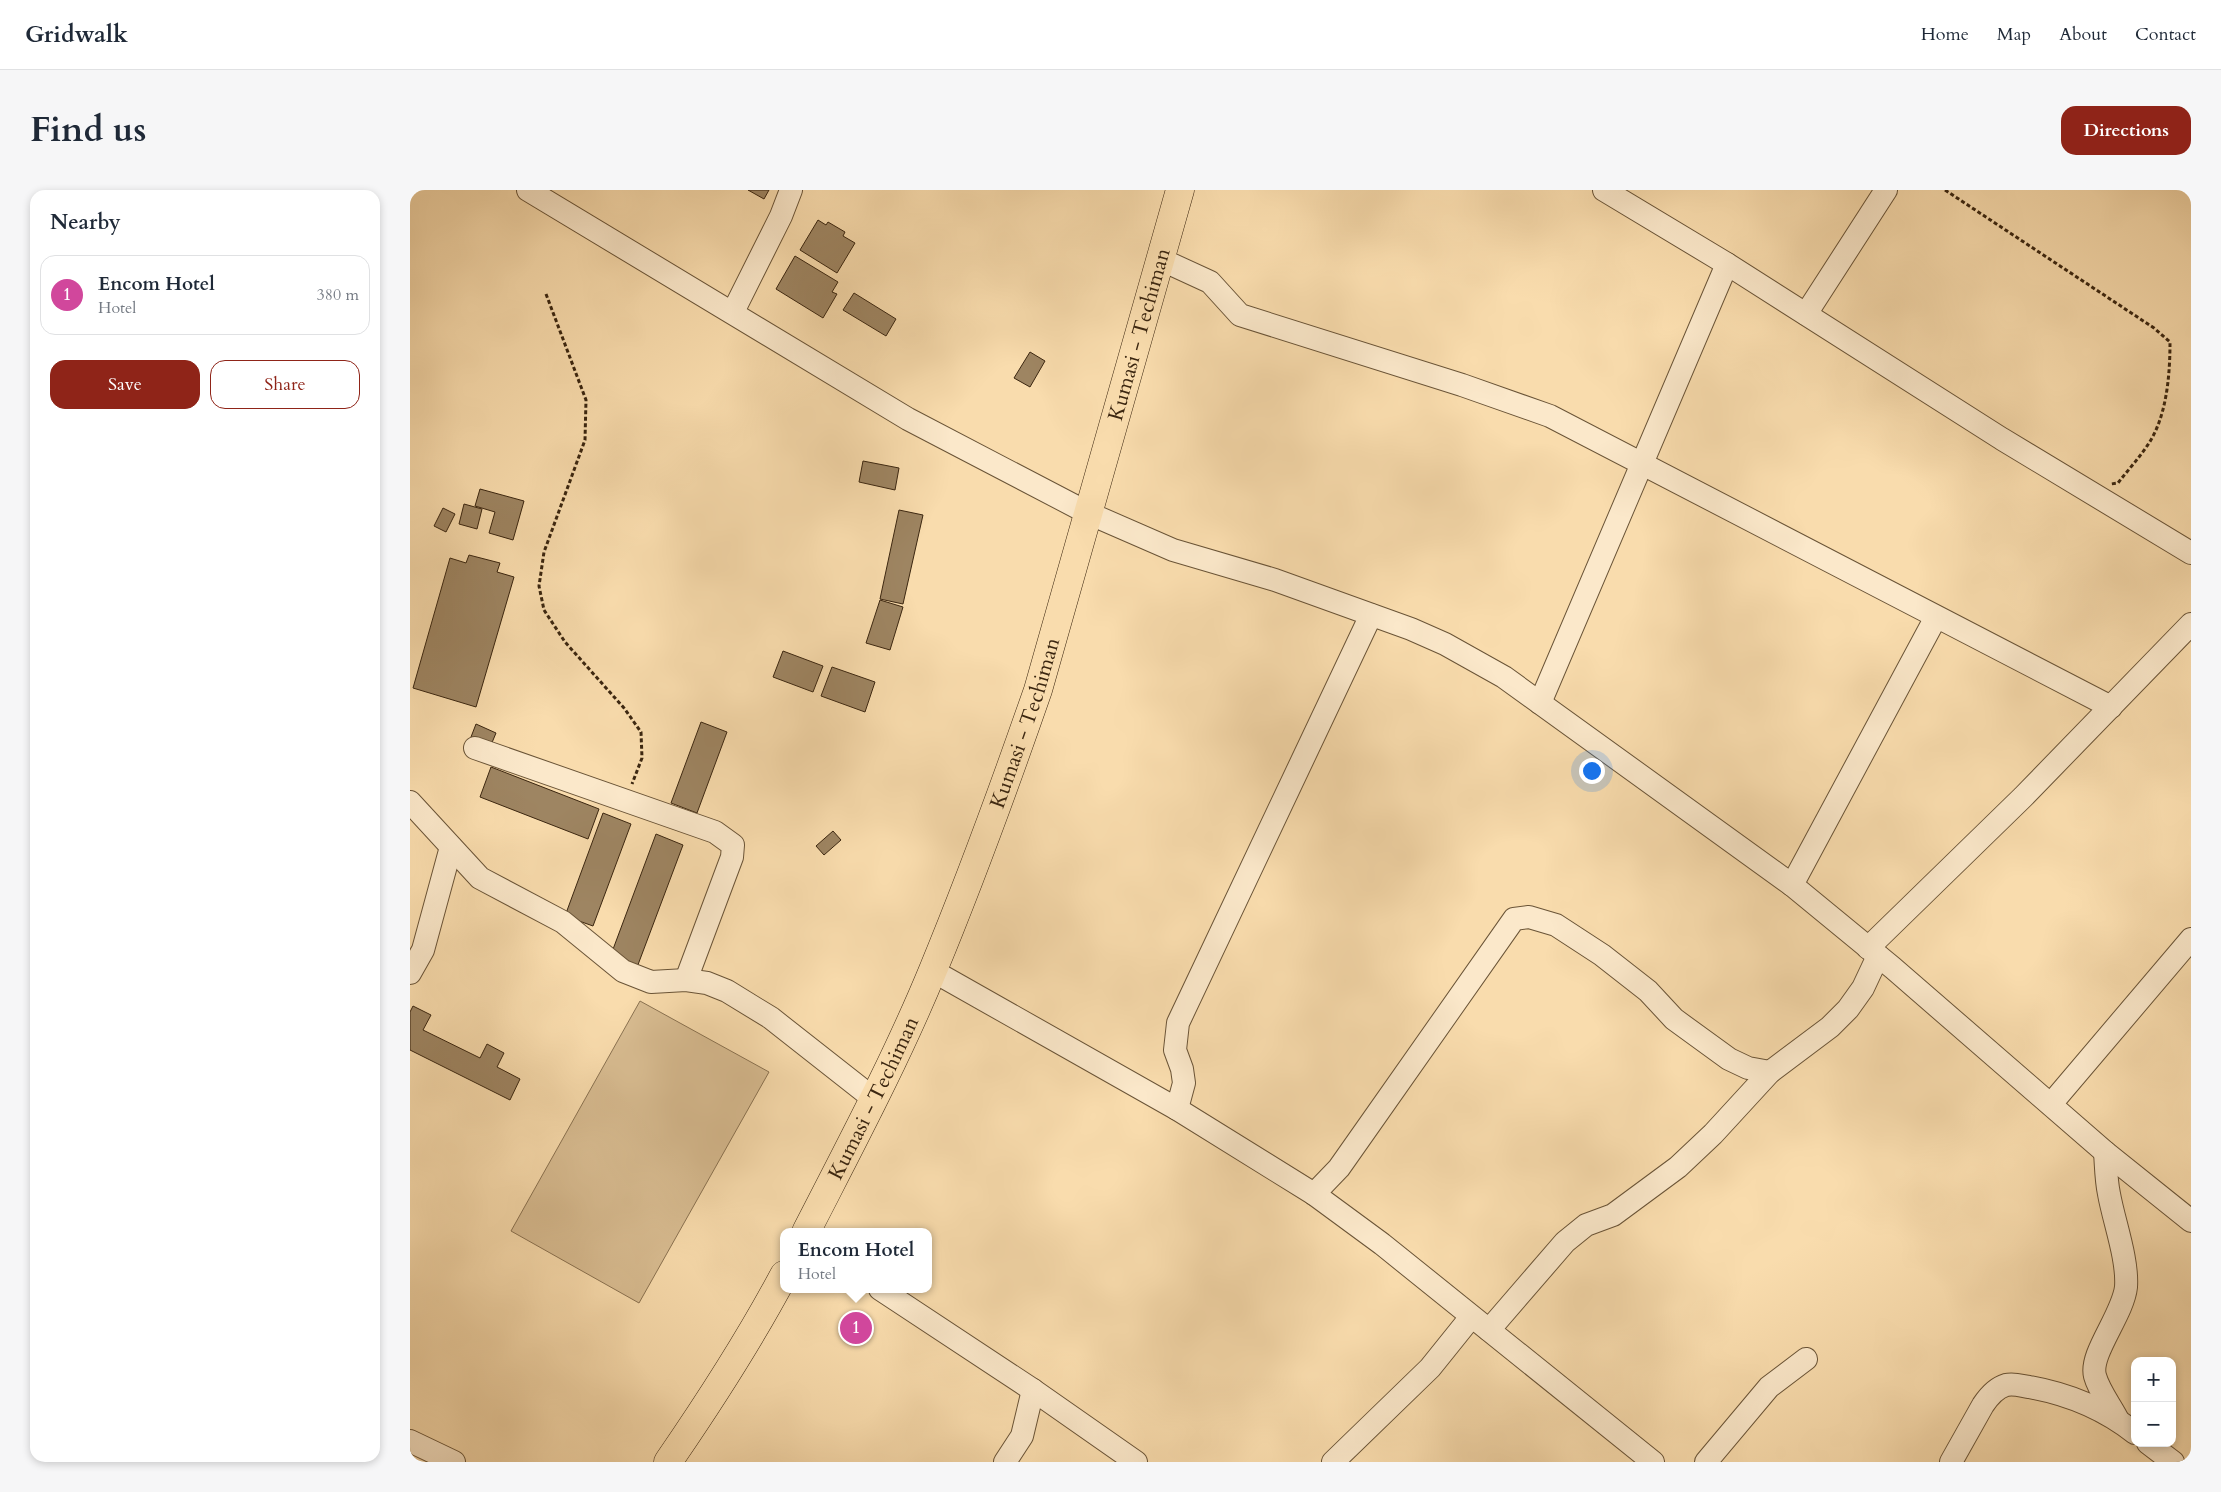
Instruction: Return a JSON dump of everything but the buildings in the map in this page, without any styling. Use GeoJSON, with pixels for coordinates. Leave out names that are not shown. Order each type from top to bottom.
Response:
{"type":"FeatureCollection","features":[{"type":"Feature","properties":{"kind":"highway","name":"Kumasi - Techiman"},"geometry":{"type":"LineString","coordinates":[[808,1228],[874,1099],[932,971],[986,838],[1038,690],[1180,190]]}},
{"type":"Feature","properties":{"kind":"highway"},"geometry":{"type":"LineString","coordinates":[[668,1462],[719,1389],[758,1324],[780,1283]]}},
{"type":"Feature","properties":{"kind":"street"},"geometry":{"type":"LineString","coordinates":[[528,190],[908,419],[1088,513],[1173,550],[1275,580],[1445,644],[1504,677],[1792,885],[1873,952],[2105,1152],[2191,1221]]}},
{"type":"Feature","properties":{"kind":"street"},"geometry":{"type":"LineString","coordinates":[[732,312],[781,216],[791,190]]}},
{"type":"Feature","properties":{"kind":"street"},"geometry":{"type":"LineString","coordinates":[[1604,190],[1727,264],[2002,439],[2191,553]]}},
{"type":"Feature","properties":{"kind":"street"},"geometry":{"type":"LineString","coordinates":[[1806,314],[1886,190]]}},
{"type":"Feature","properties":{"kind":"street"},"geometry":{"type":"LineString","coordinates":[[1160,260],[1210,282],[1240,315],[1462,385],[1550,416],[2111,708]]}},
{"type":"Feature","properties":{"kind":"street"},"geometry":{"type":"LineString","coordinates":[[1540,703],[1727,264]]}},
{"type":"Feature","properties":{"kind":"street"},"geometry":{"type":"LineString","coordinates":[[1177,1109],[1184,1083],[1182,1069],[1175,1050],[1178,1023],[1371,615]]}},
{"type":"Feature","properties":{"kind":"street"},"geometry":{"type":"LineString","coordinates":[[1792,885],[1936,617]]}},
{"type":"Feature","properties":{"kind":"street"},"geometry":{"type":"LineString","coordinates":[[1333,1462],[1565,1242],[1586,1225],[1613,1215],[1678,1166],[1713,1134],[1770,1072],[1806,1046],[1848,1008],[1863,988],[1873,952],[2191,624]]}},
{"type":"Feature","properties":{"kind":"street"},"geometry":{"type":"LineString","coordinates":[[475,748],[715,832],[732,845],[732,857],[686,980]]}},
{"type":"Feature","properties":{"kind":"street"},"geometry":{"type":"LineString","coordinates":[[410,802],[480,878],[563,922],[623,972],[651,982],[686,980],[707,983],[727,991],[771,1018],[874,1099]]}},
{"type":"Feature","properties":{"kind":"street"},"geometry":{"type":"LineString","coordinates":[[410,973],[423,950],[451,846]]}},
{"type":"Feature","properties":{"kind":"street"},"geometry":{"type":"LineString","coordinates":[[1314,1194],[1339,1168],[1514,919],[1529,917],[1556,925],[1618,967],[1648,991],[1674,1019],[1729,1059],[1748,1068],[1770,1072]]}},
{"type":"Feature","properties":{"kind":"street"},"geometry":{"type":"LineString","coordinates":[[2051,1104],[2191,940]]}},
{"type":"Feature","properties":{"kind":"street"},"geometry":{"type":"LineString","coordinates":[[932,971],[1177,1109],[1314,1194],[1382,1244],[1653,1462]]}},
{"type":"Feature","properties":{"kind":"street"},"geometry":{"type":"LineString","coordinates":[[2105,1152],[2109,1192],[2117,1228],[2126,1287],[2122,1304],[2096,1357],[2094,1368],[2095,1377],[2126,1426]]}},
{"type":"Feature","properties":{"kind":"street"},"geometry":{"type":"LineString","coordinates":[[886,1293],[1033,1390],[1136,1462]]}},
{"type":"Feature","properties":{"kind":"street"},"geometry":{"type":"LineString","coordinates":[[1706,1462],[1769,1387],[1806,1359]]}},
{"type":"Feature","properties":{"kind":"street"},"geometry":{"type":"LineString","coordinates":[[1951,1462],[1983,1404],[1989,1396],[2005,1385],[2014,1384],[2060,1394],[2096,1407],[2126,1426]]}},
{"type":"Feature","properties":{"kind":"street"},"geometry":{"type":"LineString","coordinates":[[1005,1462],[1022,1436],[1033,1390]]}},
{"type":"Feature","properties":{"kind":"street"},"geometry":{"type":"LineString","coordinates":[[410,1441],[454,1462]]}},
{"type":"Feature","properties":{"kind":"street"},"geometry":{"type":"LineString","coordinates":[[2153,1447],[2173,1462]]}},
{"type":"Feature","properties":{"kind":"path"},"geometry":{"type":"LineString","coordinates":[[1946,190],[2154,328],[2170,342],[2170,364],[2159,422],[2149,442],[2118,483],[2086,489]]}},
{"type":"Feature","properties":{"kind":"path"},"geometry":{"type":"LineString","coordinates":[[546,294],[586,400],[585,440],[544,552],[539,586],[544,610],[565,642],[624,708],[641,732],[642,758],[625,800]]}},
{"type":"Feature","properties":{"kind":"shaded area"},"geometry":{"type":"Polygon","coordinates":[[[640,1001],[769,1072],[639,1303],[511,1231],[640,1001]]]}},
{"type":"Feature","properties":{"kind":"place","name":"Encom Hotel"},"geometry":{"type":"Point","coordinates":[856,1328]}}]}
